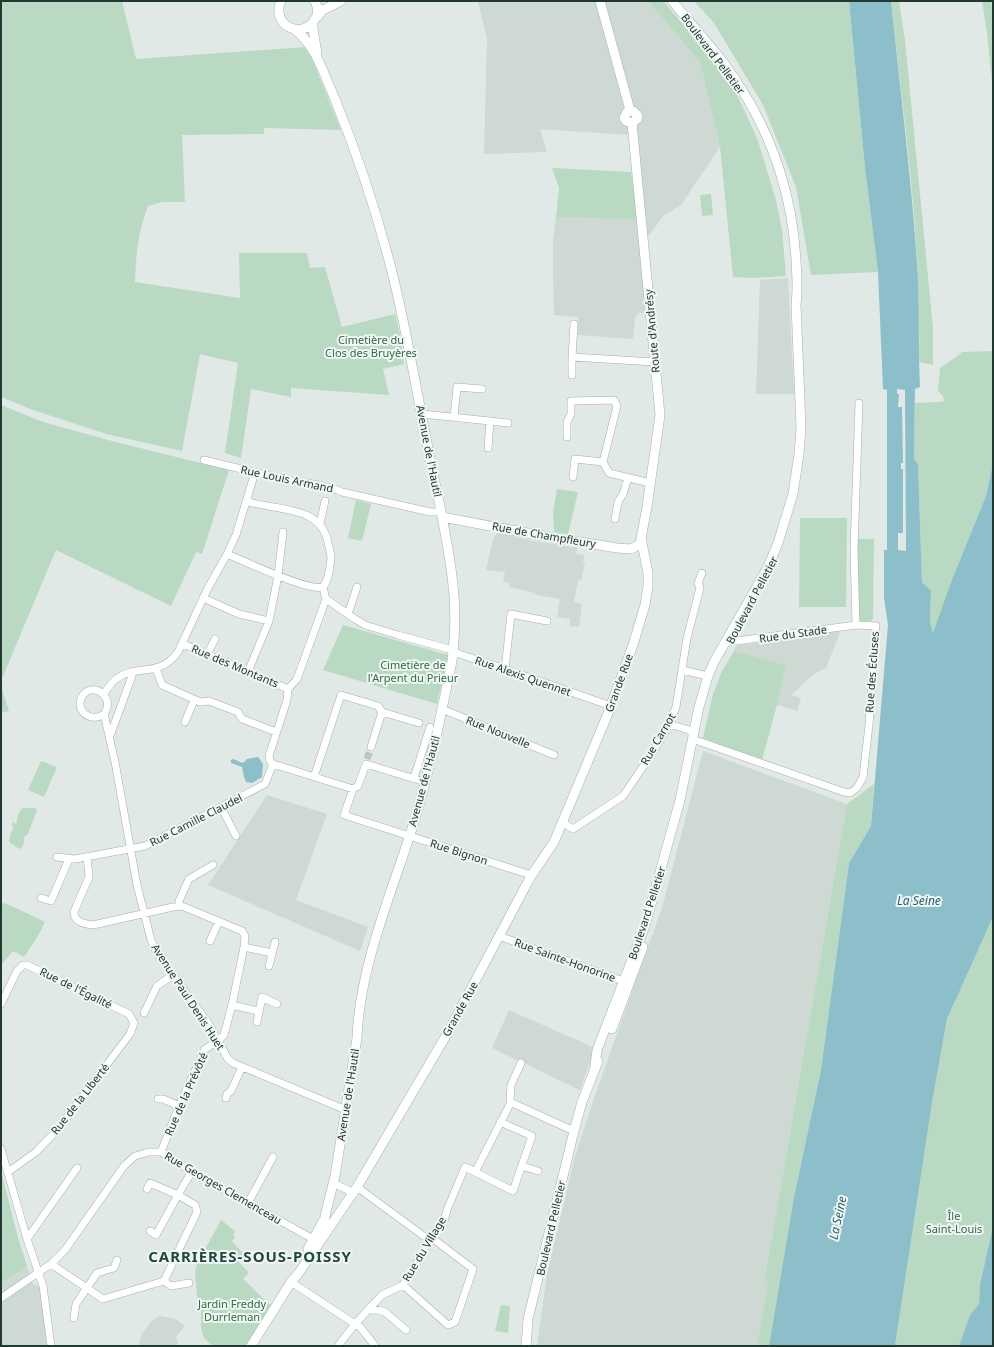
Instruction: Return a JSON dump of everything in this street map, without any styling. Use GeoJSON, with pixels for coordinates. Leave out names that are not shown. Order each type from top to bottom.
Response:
{"type":"FeatureCollection","features":[{"type":"Feature","properties":{"kind":"street"},"geometry":{"type":"LineString","coordinates":[[281,1],[279,8],[280,16],[284,24],[294,29],[305,39],[318,59]]}},
{"type":"Feature","properties":{"kind":"street"},"geometry":{"type":"LineString","coordinates":[[315,1],[318,8],[313,30],[318,59]]}},
{"type":"Feature","properties":{"kind":"street"},"geometry":{"type":"LineString","coordinates":[[294,29],[304,29],[315,20],[323,10],[341,1]]}},
{"type":"Feature","properties":{"kind":"street","name":"Route d'Andrésy"},"geometry":{"type":"LineString","coordinates":[[600,1],[630,110],[634,111],[638,116],[635,122],[632,123],[660,420],[641,538]]}},
{"type":"Feature","properties":{"kind":"street","name":"Boulevard Pelletier"},"geometry":{"type":"LineString","coordinates":[[526,1346],[528,1319],[574,1131],[596,1065],[627,982],[641,953],[685,801],[696,738],[699,707],[708,676],[717,656],[768,567],[778,543],[793,494],[798,466],[801,428],[795,245],[790,213],[780,171],[767,138],[749,102],[730,72],[672,1]]}},
{"type":"Feature","properties":{"kind":"street","name":"Avenue de l'Hautil"},"geometry":{"type":"LineString","coordinates":[[318,59],[350,138],[367,187],[392,273],[422,414],[451,569],[454,597],[454,652],[442,709],[432,727],[414,778]]}},
{"type":"Feature","properties":{"kind":"street","name":"Boulevard Pelletier"},"geometry":{"type":"LineString","coordinates":[[696,738],[712,677],[729,642],[771,568],[790,521],[805,440],[806,422],[802,324],[800,303],[797,292]]}},
{"type":"Feature","properties":{"kind":"street"},"geometry":{"type":"LineString","coordinates":[[572,375],[574,324]]}},
{"type":"Feature","properties":{"kind":"street"},"geometry":{"type":"LineString","coordinates":[[572,357],[654,362]]}},
{"type":"Feature","properties":{"kind":"street"},"geometry":{"type":"LineString","coordinates":[[454,418],[457,387],[482,389]]}},
{"type":"Feature","properties":{"kind":"street"},"geometry":{"type":"LineString","coordinates":[[567,437],[567,422],[571,414],[571,401],[614,400],[617,406],[603,462],[609,473],[650,483]]}},
{"type":"Feature","properties":{"kind":"street","name":"Rue des Écluses"},"geometry":{"type":"LineString","coordinates":[[669,724],[689,730],[696,738],[844,792],[850,793],[857,788],[863,777],[876,626],[856,625],[854,550],[859,403]]}},
{"type":"Feature","properties":{"kind":"street"},"geometry":{"type":"LineString","coordinates":[[422,414],[508,423]]}},
{"type":"Feature","properties":{"kind":"street"},"geometry":{"type":"LineString","coordinates":[[488,448],[490,421]]}},
{"type":"Feature","properties":{"kind":"street"},"geometry":{"type":"LineString","coordinates":[[573,477],[575,459],[603,462]]}},
{"type":"Feature","properties":{"kind":"street","name":"Rue Louis Armand"},"geometry":{"type":"LineString","coordinates":[[204,460],[295,482],[310,482],[332,487],[342,492],[441,515]]}},
{"type":"Feature","properties":{"kind":"street"},"geometry":{"type":"LineString","coordinates":[[104,714],[97,717],[90,717],[83,712],[80,704],[81,699],[87,692],[96,690],[104,694],[114,680],[124,675],[164,666],[173,659],[183,644],[203,598],[236,535],[254,472]]}},
{"type":"Feature","properties":{"kind":"street"},"geometry":{"type":"LineString","coordinates":[[615,519],[618,502],[623,494],[628,478]]}},
{"type":"Feature","properties":{"kind":"street"},"geometry":{"type":"LineString","coordinates":[[227,554],[278,576],[316,589],[323,587],[327,583],[331,556],[327,535],[320,524],[307,515],[295,511],[261,506],[246,501]]}},
{"type":"Feature","properties":{"kind":"street"},"geometry":{"type":"LineString","coordinates":[[320,524],[325,501]]}},
{"type":"Feature","properties":{"kind":"street","name":"Rue de Champfleury"},"geometry":{"type":"LineString","coordinates":[[441,515],[549,537],[629,549]]}},
{"type":"Feature","properties":{"kind":"street"},"geometry":{"type":"LineString","coordinates":[[248,672],[269,621],[278,576],[283,532]]}},
{"type":"Feature","properties":{"kind":"street"},"geometry":{"type":"LineString","coordinates":[[629,549],[640,544],[641,538]]}},
{"type":"Feature","properties":{"kind":"street","name":"Grande Rue"},"geometry":{"type":"LineString","coordinates":[[291,1282],[298,1274],[355,1189],[446,1034],[532,875],[554,842],[611,706],[633,645],[645,605],[649,577],[644,554],[645,550],[641,538]]}},
{"type":"Feature","properties":{"kind":"street"},"geometry":{"type":"LineString","coordinates":[[629,549],[640,551],[644,554]]}},
{"type":"Feature","properties":{"kind":"street","name":"Rue Carnot"},"geometry":{"type":"LineString","coordinates":[[562,822],[573,829],[623,796],[653,752],[669,724],[676,707],[687,638],[700,588],[698,583],[702,573]]}},
{"type":"Feature","properties":{"kind":"street"},"geometry":{"type":"LineString","coordinates":[[323,587],[326,599],[296,679],[288,689],[287,700],[269,756],[270,761],[274,764],[353,788],[358,786],[367,761],[425,782]]}},
{"type":"Feature","properties":{"kind":"street"},"geometry":{"type":"LineString","coordinates":[[348,614],[357,587]]}},
{"type":"Feature","properties":{"kind":"street"},"geometry":{"type":"LineString","coordinates":[[203,598],[239,614],[269,621]]}},
{"type":"Feature","properties":{"kind":"street","name":"Rue Alexis Quennet"},"geometry":{"type":"LineString","coordinates":[[326,599],[365,625],[449,649],[611,706]]}},
{"type":"Feature","properties":{"kind":"street"},"geometry":{"type":"LineString","coordinates":[[505,669],[511,614],[547,621]]}},
{"type":"Feature","properties":{"kind":"street","name":"Rue du Stade"},"geometry":{"type":"LineString","coordinates":[[729,642],[856,625]]}},
{"type":"Feature","properties":{"kind":"street"},"geometry":{"type":"LineString","coordinates":[[207,655],[215,639]]}},
{"type":"Feature","properties":{"kind":"street","name":"Rue des Montants"},"geometry":{"type":"LineString","coordinates":[[183,644],[288,689]]}},
{"type":"Feature","properties":{"kind":"street"},"geometry":{"type":"LineString","coordinates":[[156,668],[162,686],[194,700],[200,702],[209,701],[238,712],[242,719],[276,732]]}},
{"type":"Feature","properties":{"kind":"street"},"geometry":{"type":"LineString","coordinates":[[682,670],[708,676]]}},
{"type":"Feature","properties":{"kind":"street"},"geometry":{"type":"LineString","coordinates":[[110,736],[132,673]]}},
{"type":"Feature","properties":{"kind":"street","name":"Avenue Paul Denis Huet"},"geometry":{"type":"LineString","coordinates":[[104,694],[108,706],[104,714],[110,736],[144,913],[152,945],[156,953],[208,1023],[228,1059],[242,1067],[346,1110]]}},
{"type":"Feature","properties":{"kind":"street"},"geometry":{"type":"LineString","coordinates":[[314,777],[341,695],[378,706],[382,712],[419,723]]}},
{"type":"Feature","properties":{"kind":"street"},"geometry":{"type":"LineString","coordinates":[[185,722],[194,700]]}},
{"type":"Feature","properties":{"kind":"street","name":"Rue Nouvelle"},"geometry":{"type":"LineString","coordinates":[[442,709],[554,755]]}},
{"type":"Feature","properties":{"kind":"street"},"geometry":{"type":"LineString","coordinates":[[371,748],[382,712]]}},
{"type":"Feature","properties":{"kind":"street","name":"Avenue de l'Hautil"},"geometry":{"type":"LineString","coordinates":[[326,1216],[346,1110],[357,1038],[358,1015],[369,962],[425,782],[432,727]]}},
{"type":"Feature","properties":{"kind":"street","name":"Rue Camille Claudel"},"geometry":{"type":"LineString","coordinates":[[57,857],[69,859],[145,846],[265,784],[274,764]]}},
{"type":"Feature","properties":{"kind":"street","name":"Rue Bignon"},"geometry":{"type":"LineString","coordinates":[[353,788],[344,815],[532,875]]}},
{"type":"Feature","properties":{"kind":"street"},"geometry":{"type":"LineString","coordinates":[[221,807],[236,836]]}},
{"type":"Feature","properties":{"kind":"street"},"geometry":{"type":"LineString","coordinates":[[87,856],[89,877],[74,912],[74,918],[86,925],[93,925],[182,906],[244,933],[246,940],[232,1005],[224,1035],[218,1041]]}},
{"type":"Feature","properties":{"kind":"street"},"geometry":{"type":"LineString","coordinates":[[41,898],[51,901],[69,859]]}},
{"type":"Feature","properties":{"kind":"street"},"geometry":{"type":"LineString","coordinates":[[179,906],[179,901],[189,879],[213,865]]}},
{"type":"Feature","properties":{"kind":"street"},"geometry":{"type":"LineString","coordinates":[[210,941],[219,921]]}},
{"type":"Feature","properties":{"kind":"street","name":"Rue Sainte-Honorine"},"geometry":{"type":"LineString","coordinates":[[499,936],[627,982]]}},
{"type":"Feature","properties":{"kind":"street"},"geometry":{"type":"LineString","coordinates":[[269,966],[275,942]]}},
{"type":"Feature","properties":{"kind":"street"},"geometry":{"type":"LineString","coordinates":[[244,947],[272,953]]}},
{"type":"Feature","properties":{"kind":"street","name":"Rue de l'Égalité"},"geometry":{"type":"LineString","coordinates":[[1,1004],[17,971],[23,965],[27,965],[129,1014]]}},
{"type":"Feature","properties":{"kind":"street"},"geometry":{"type":"LineString","coordinates":[[144,1013],[157,986],[173,975]]}},
{"type":"Feature","properties":{"kind":"street"},"geometry":{"type":"LineString","coordinates":[[257,1022],[262,997],[277,1004]]}},
{"type":"Feature","properties":{"kind":"street"},"geometry":{"type":"LineString","coordinates":[[232,1005],[258,1011]]}},
{"type":"Feature","properties":{"kind":"street","name":"Rue de la Liberté"},"geometry":{"type":"LineString","coordinates":[[8,1172],[36,1152],[57,1130],[130,1034],[134,1023],[129,1014]]}},
{"type":"Feature","properties":{"kind":"street","name":"Rue de la Prévôté"},"geometry":{"type":"LineString","coordinates":[[161,1152],[179,1106],[205,1048],[218,1041]]}},
{"type":"Feature","properties":{"kind":"street"},"geometry":{"type":"LineString","coordinates":[[521,1063],[511,1084],[510,1102],[574,1131]]}},
{"type":"Feature","properties":{"kind":"street"},"geometry":{"type":"LineString","coordinates":[[226,1098],[227,1094],[231,1092],[242,1067]]}},
{"type":"Feature","properties":{"kind":"street"},"geometry":{"type":"LineString","coordinates":[[158,1099],[163,1099],[179,1106]]}},
{"type":"Feature","properties":{"kind":"street"},"geometry":{"type":"LineString","coordinates":[[500,1122],[532,1136],[513,1191],[475,1172],[500,1122],[509,1106]]}},
{"type":"Feature","properties":{"kind":"street"},"geometry":{"type":"LineString","coordinates":[[1,1149],[27,1239],[43,1286],[50,1346]]}},
{"type":"Feature","properties":{"kind":"street","name":"Rue Georges Clemenceau"},"geometry":{"type":"LineString","coordinates":[[1,1298],[51,1264],[65,1250],[124,1166],[135,1156],[150,1152],[161,1152],[313,1240]]}},
{"type":"Feature","properties":{"kind":"street"},"geometry":{"type":"LineString","coordinates":[[248,1203],[273,1157]]}},
{"type":"Feature","properties":{"kind":"street"},"geometry":{"type":"LineString","coordinates":[[522,1166],[538,1172]]}},
{"type":"Feature","properties":{"kind":"street"},"geometry":{"type":"LineString","coordinates":[[27,1239],[77,1168]]}},
{"type":"Feature","properties":{"kind":"street","name":"Rue du Village"},"geometry":{"type":"LineString","coordinates":[[338,1346],[355,1324],[382,1295],[403,1285],[420,1258],[429,1240],[445,1218],[465,1168],[475,1172]]}},
{"type":"Feature","properties":{"kind":"street"},"geometry":{"type":"LineString","coordinates":[[150,1231],[156,1235],[192,1171]]}},
{"type":"Feature","properties":{"kind":"street"},"geometry":{"type":"LineString","coordinates":[[51,1264],[103,1299],[164,1281],[198,1212],[195,1205],[150,1183],[147,1189]]}},
{"type":"Feature","properties":{"kind":"street"},"geometry":{"type":"LineString","coordinates":[[333,1183],[355,1189],[429,1240],[436,1241],[472,1269],[455,1322],[448,1324],[403,1285]]}},
{"type":"Feature","properties":{"kind":"street"},"geometry":{"type":"LineString","coordinates":[[324,1235],[326,1216]]}},
{"type":"Feature","properties":{"kind":"street"},"geometry":{"type":"LineString","coordinates":[[251,1346],[291,1282],[293,1274],[326,1216]]}},
{"type":"Feature","properties":{"kind":"street"},"geometry":{"type":"LineString","coordinates":[[74,1318],[76,1304],[97,1272],[114,1268],[117,1260]]}},
{"type":"Feature","properties":{"kind":"street"},"geometry":{"type":"LineString","coordinates":[[164,1281],[171,1286],[189,1282]]}},
{"type":"Feature","properties":{"kind":"street"},"geometry":{"type":"LineString","coordinates":[[291,1282],[361,1328],[375,1346]]}},
{"type":"Feature","properties":{"kind":"street"},"geometry":{"type":"LineString","coordinates":[[370,1308],[385,1312],[406,1330]]}},
{"type":"Feature","properties":{"kind":"shaded area"},"geometry":{"type":"Polygon","coordinates":[[[478,1],[648,1],[700,62],[720,147],[681,205],[664,215],[648,237],[634,137],[629,135],[540,129],[547,152],[484,154],[487,39],[478,1]]]}},
{"type":"Feature","properties":{"kind":"shaded area"},"geometry":{"type":"Polygon","coordinates":[[[556,217],[638,220],[646,313],[638,313],[635,319],[633,339],[578,335],[578,317],[554,315],[553,239],[556,217]]]}},
{"type":"Feature","properties":{"kind":"shaded area"},"geometry":{"type":"Polygon","coordinates":[[[788,278],[794,394],[756,394],[760,280],[788,278]]]}},
{"type":"Feature","properties":{"kind":"shaded area"},"geometry":{"type":"Polygon","coordinates":[[[498,532],[528,540],[577,548],[576,554],[584,555],[583,562],[585,563],[581,581],[578,580],[574,602],[582,604],[579,627],[570,626],[570,619],[557,617],[560,599],[536,595],[535,593],[509,587],[510,583],[503,582],[505,572],[486,570],[493,539],[498,532]]]}},
{"type":"Feature","properties":{"kind":"shaded area"},"geometry":{"type":"Polygon","coordinates":[[[841,630],[826,668],[814,674],[791,695],[801,698],[797,711],[777,705],[786,665],[734,651],[736,646],[841,630]]]}},
{"type":"Feature","properties":{"kind":"shaded area"},"geometry":{"type":"Polygon","coordinates":[[[703,751],[847,804],[765,1277],[768,1286],[759,1346],[537,1346],[547,1274],[574,1160],[593,1101],[662,908],[703,751]]]}},
{"type":"Feature","properties":{"kind":"shaded area"},"geometry":{"type":"Polygon","coordinates":[[[267,795],[327,814],[296,900],[368,927],[360,951],[208,885],[267,795]]]}},
{"type":"Feature","properties":{"kind":"shaded area"},"geometry":{"type":"Polygon","coordinates":[[[509,1010],[595,1048],[580,1090],[492,1048],[509,1010]]]}},
{"type":"Feature","properties":{"kind":"shaded area"},"geometry":{"type":"Polygon","coordinates":[[[27,1266],[33,1284],[40,1286],[48,1344],[46,1346],[1,1346],[1,1283],[27,1266]]]}},
{"type":"Feature","properties":{"kind":"shaded area"},"geometry":{"type":"Polygon","coordinates":[[[159,1316],[176,1319],[185,1326],[176,1337],[178,1346],[138,1346],[142,1334],[151,1322],[159,1316]]]}},
{"type":"Feature","properties":{"kind":"green space","name":"Cimetière du Clos des Bruyères"},"geometry":{"type":"Polygon","coordinates":[[[1,1],[122,1],[136,59],[307,47],[341,130],[264,128],[264,134],[182,135],[185,202],[162,202],[148,206],[138,243],[135,282],[240,298],[239,253],[307,253],[310,268],[325,267],[342,327],[395,314],[400,334],[404,364],[383,369],[389,395],[291,388],[291,397],[251,389],[241,458],[225,453],[238,363],[200,354],[182,451],[106,434],[33,410],[1,397],[1,1]]]}},
{"type":"Feature","properties":{"kind":"green space"},"geometry":{"type":"Polygon","coordinates":[[[648,1],[663,1],[734,88],[757,138],[776,200],[782,230],[786,276],[753,278],[733,277],[720,147],[700,62],[648,1]]]}},
{"type":"Feature","properties":{"kind":"green space"},"geometry":{"type":"Polygon","coordinates":[[[694,1],[849,1],[865,168],[878,272],[811,275],[796,187],[763,105],[714,23],[694,1]]]}},
{"type":"Feature","properties":{"kind":"green space"},"geometry":{"type":"Polygon","coordinates":[[[891,1],[899,1],[905,40],[933,328],[933,365],[919,362],[918,271],[915,226],[891,1]]]}},
{"type":"Feature","properties":{"kind":"green space"},"geometry":{"type":"Polygon","coordinates":[[[982,1],[991,1],[993,14],[993,94],[987,33],[982,1]]]}},
{"type":"Feature","properties":{"kind":"green space"},"geometry":{"type":"Polygon","coordinates":[[[552,168],[631,172],[638,220],[556,217],[559,188],[552,168]]]}},
{"type":"Feature","properties":{"kind":"green space"},"geometry":{"type":"Polygon","coordinates":[[[711,194],[713,215],[702,216],[700,195],[711,194]]]}},
{"type":"Feature","properties":{"kind":"green space"},"geometry":{"type":"Polygon","coordinates":[[[993,351],[993,463],[986,496],[951,582],[933,634],[930,622],[931,590],[922,584],[918,464],[914,460],[915,403],[944,401],[943,396],[938,391],[940,368],[962,352],[993,351]]]}},
{"type":"Feature","properties":{"kind":"green space"},"geometry":{"type":"Polygon","coordinates":[[[1,405],[43,422],[229,470],[202,554],[196,552],[171,606],[56,550],[1,678],[1,405]]]}},
{"type":"Feature","properties":{"kind":"green space"},"geometry":{"type":"Polygon","coordinates":[[[557,489],[578,492],[568,534],[554,532],[553,512],[557,489]]]}},
{"type":"Feature","properties":{"kind":"green space"},"geometry":{"type":"Polygon","coordinates":[[[356,500],[371,504],[362,541],[348,538],[356,500]]]}},
{"type":"Feature","properties":{"kind":"green space"},"geometry":{"type":"Polygon","coordinates":[[[800,518],[847,518],[846,607],[799,607],[800,518]]]}},
{"type":"Feature","properties":{"kind":"green space"},"geometry":{"type":"Polygon","coordinates":[[[858,539],[874,539],[873,618],[871,621],[861,621],[858,618],[858,539]]]}},
{"type":"Feature","properties":{"kind":"green space","name":"Cimetière de l'Arpent du Prieur"},"geometry":{"type":"Polygon","coordinates":[[[343,625],[448,655],[437,704],[323,670],[343,625]]]}},
{"type":"Feature","properties":{"kind":"green space"},"geometry":{"type":"Polygon","coordinates":[[[734,651],[786,665],[762,760],[703,738],[713,694],[722,671],[734,651]]]}},
{"type":"Feature","properties":{"kind":"green space"},"geometry":{"type":"Polygon","coordinates":[[[1,686],[9,711],[1,713],[1,686]]]}},
{"type":"Feature","properties":{"kind":"green space"},"geometry":{"type":"Polygon","coordinates":[[[41,761],[57,767],[44,797],[28,790],[41,761]]]}},
{"type":"Feature","properties":{"kind":"green space"},"geometry":{"type":"Polygon","coordinates":[[[874,784],[871,826],[849,863],[821,1070],[794,1197],[769,1346],[757,1346],[768,1286],[765,1277],[847,804],[874,784]]]}},
{"type":"Feature","properties":{"kind":"green space"},"geometry":{"type":"Polygon","coordinates":[[[22,808],[35,808],[37,810],[28,834],[24,837],[24,843],[21,849],[9,842],[10,835],[14,827],[11,825],[13,822],[15,824],[17,822],[18,815],[22,808]]]}},
{"type":"Feature","properties":{"kind":"green space"},"geometry":{"type":"Polygon","coordinates":[[[1,902],[45,922],[38,936],[24,957],[13,951],[1,965],[1,902]]]}},
{"type":"Feature","properties":{"kind":"green space","name":"Île Saint-Louis"},"geometry":{"type":"Polygon","coordinates":[[[993,917],[993,1226],[980,1285],[979,1305],[970,1315],[959,1346],[895,1346],[932,1103],[947,1019],[993,917]]]}},
{"type":"Feature","properties":{"kind":"green space"},"geometry":{"type":"Polygon","coordinates":[[[1,1171],[18,1238],[27,1266],[1,1283],[1,1171]]]}},
{"type":"Feature","properties":{"kind":"green space","name":"Jardin Freddy Durrleman"},"geometry":{"type":"Polygon","coordinates":[[[221,1220],[236,1232],[233,1234],[235,1237],[232,1241],[244,1255],[237,1260],[249,1273],[243,1279],[272,1306],[245,1346],[213,1346],[204,1338],[201,1328],[201,1309],[197,1295],[195,1272],[197,1264],[221,1220]]]}},
{"type":"Feature","properties":{"kind":"green space"},"geometry":{"type":"Polygon","coordinates":[[[501,1305],[510,1306],[508,1333],[495,1331],[501,1305]]]}},
{"type":"Feature","properties":{"kind":"water","name":"La Seine"},"geometry":{"type":"Polygon","coordinates":[[[849,1],[891,1],[915,230],[920,387],[915,389],[914,459],[918,464],[922,583],[931,590],[930,622],[933,633],[951,582],[986,496],[993,463],[993,917],[947,1019],[932,1103],[895,1346],[769,1346],[794,1197],[821,1070],[849,863],[871,826],[888,625],[884,598],[884,550],[887,550],[887,390],[883,389],[878,272],[865,168],[849,1]],[[897,389],[897,394],[899,394],[898,407],[902,407],[903,463],[901,463],[901,469],[903,469],[903,533],[898,533],[898,550],[906,551],[905,390],[897,389]]]}},
{"type":"Feature","properties":{"kind":"water"},"geometry":{"type":"Polygon","coordinates":[[[258,757],[263,764],[262,777],[252,783],[246,782],[242,767],[231,763],[231,760],[233,759],[243,763],[247,759],[258,757]]]}},
{"type":"Feature","properties":{"kind":"water"},"geometry":{"type":"Polygon","coordinates":[[[993,1226],[993,1346],[959,1346],[970,1315],[979,1304],[980,1285],[993,1226]]]}},
{"type":"Feature","properties":{"kind":"tunnel"},"geometry":{"type":"LineString","coordinates":[[367,759],[371,747]]}},
{"type":"Feature","properties":{"kind":"district","name":"CARRIÈRES-SOUS-POISSY"},"geometry":{"type":"Point","coordinates":[250,1257]}}]}
